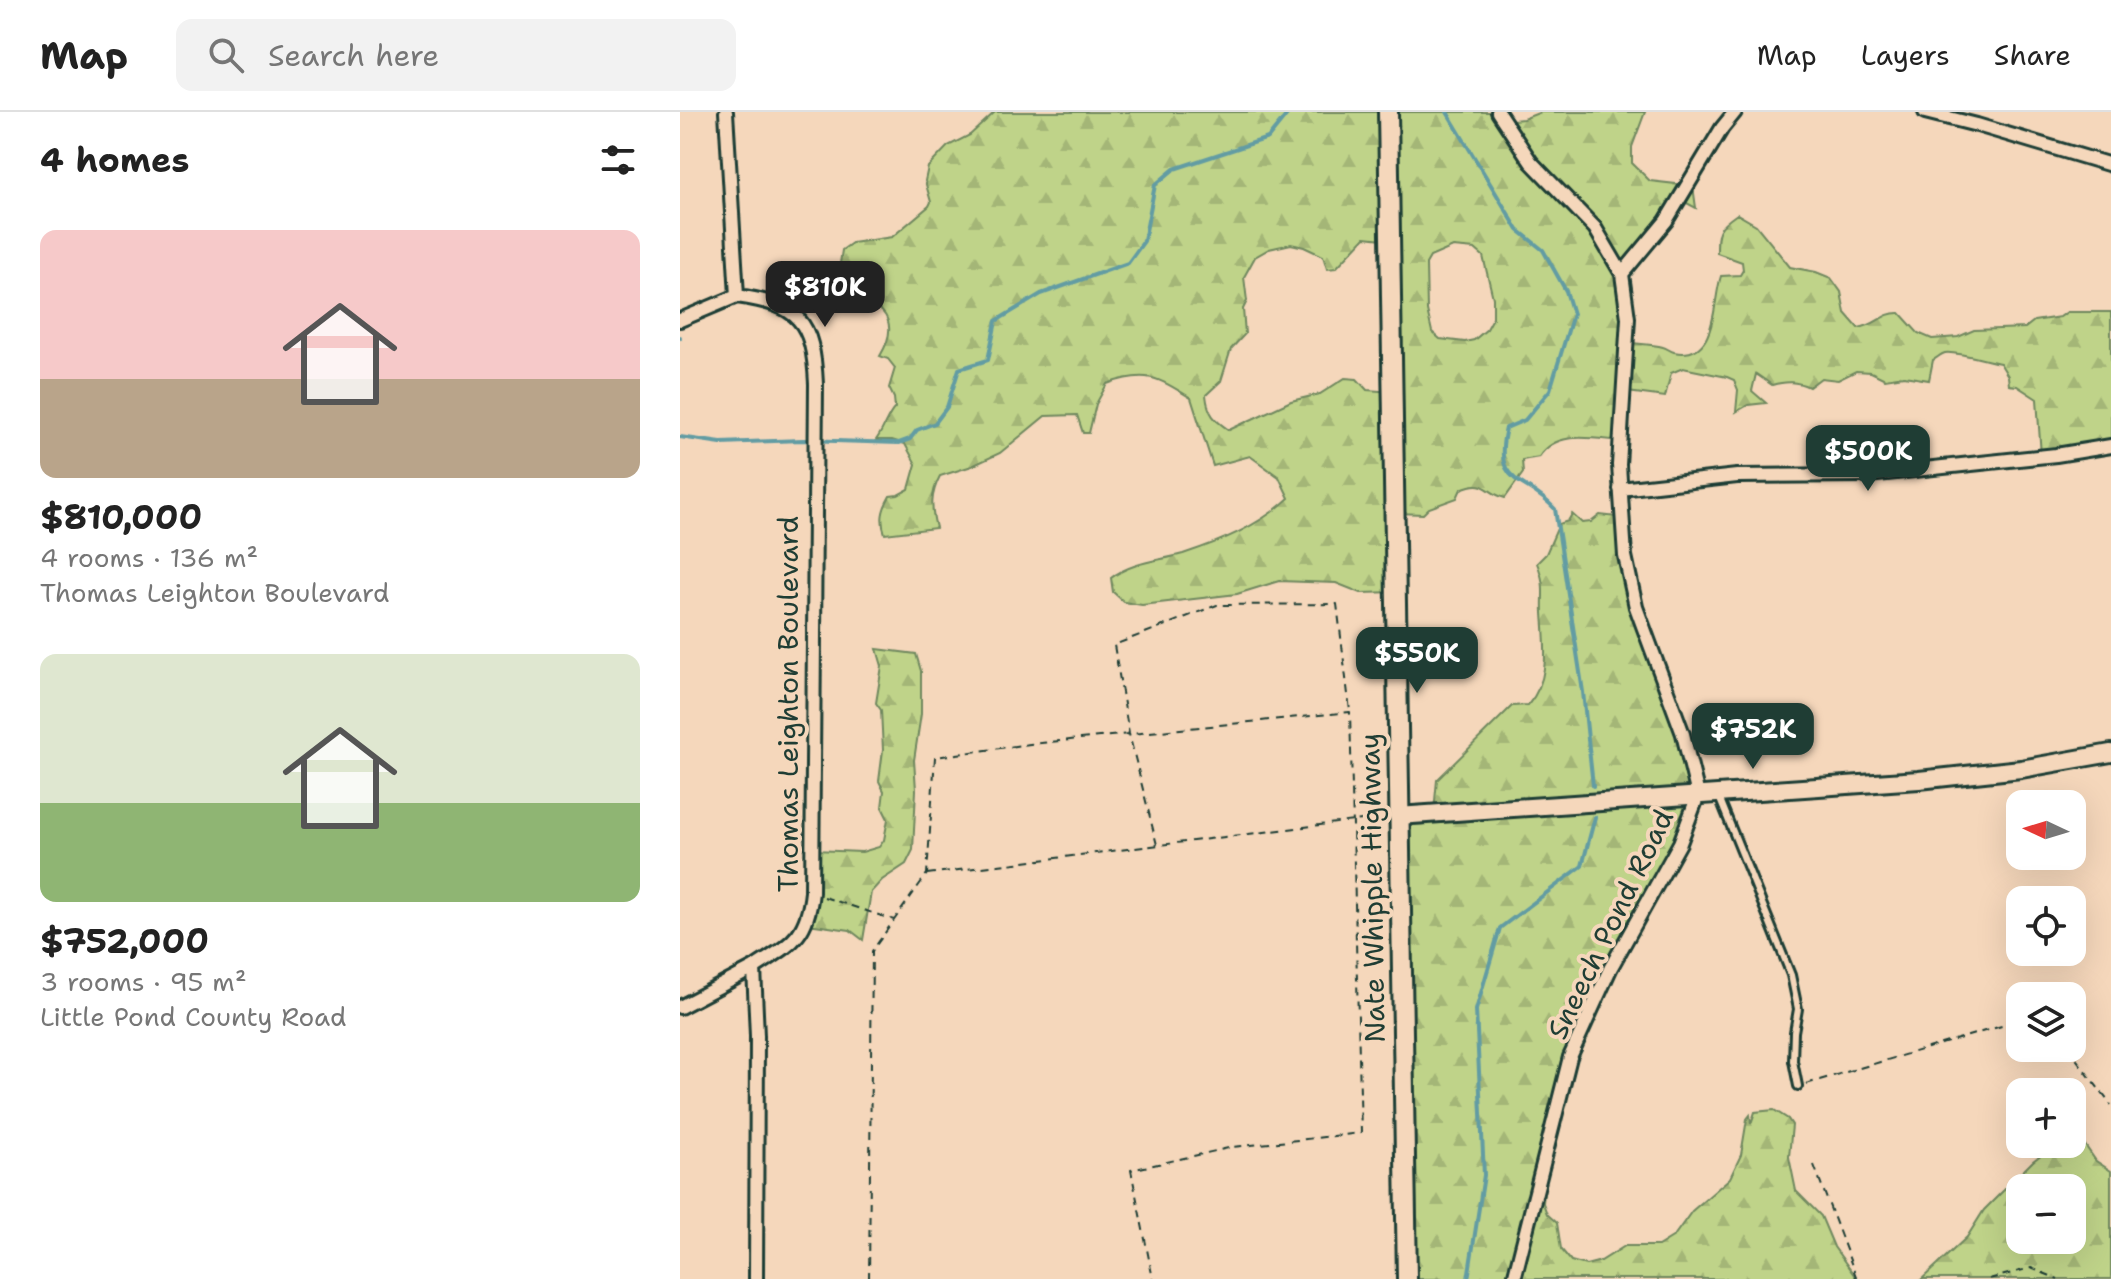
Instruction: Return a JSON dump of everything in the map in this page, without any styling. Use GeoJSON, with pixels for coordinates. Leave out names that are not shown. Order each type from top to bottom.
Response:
{"type":"FeatureCollection","features":[{"type":"Feature","properties":{"kind":"main road","name":"Nate Whipple Highway"},"geometry":{"type":"LineString","coordinates":[[1388,112],[1407,1279]]}},
{"type":"Feature","properties":{"kind":"street"},"geometry":{"type":"LineString","coordinates":[[680,320],[737,296],[726,112]]}},
{"type":"Feature","properties":{"kind":"street","name":"Sneech Pond Road"},"geometry":{"type":"LineString","coordinates":[[1498,112],[1531,162],[1595,228],[1622,274],[1628,318],[1619,444],[1625,556],[1633,595],[1683,734],[1698,795],[1680,843],[1610,969],[1570,1057],[1514,1279]]}},
{"type":"Feature","properties":{"kind":"street"},"geometry":{"type":"LineString","coordinates":[[1622,274],[1666,221],[1722,128],[1735,112]]}},
{"type":"Feature","properties":{"kind":"street"},"geometry":{"type":"LineString","coordinates":[[1925,112],[2111,165]]}},
{"type":"Feature","properties":{"kind":"street","name":"Thomas Leighton Boulevard"},"geometry":{"type":"LineString","coordinates":[[680,1007],[754,968],[799,937],[812,892],[815,364],[802,322],[790,310],[769,301],[737,296]]}},
{"type":"Feature","properties":{"kind":"street"},"geometry":{"type":"LineString","coordinates":[[1620,489],[1737,476],[1868,475],[2056,455],[2111,446]]}},
{"type":"Feature","properties":{"kind":"street"},"geometry":{"type":"LineString","coordinates":[[1398,816],[1954,777],[2111,753]]}},
{"type":"Feature","properties":{"kind":"street"},"geometry":{"type":"LineString","coordinates":[[754,968],[757,1036],[756,1279]]}},
{"type":"Feature","properties":{"kind":"lane"},"geometry":{"type":"LineString","coordinates":[[1718,794],[1791,975],[1798,1009],[1793,1061],[1798,1086]]}},
{"type":"Feature","properties":{"kind":"path"},"geometry":{"type":"LineString","coordinates":[[1153,1279],[1131,1170],[1233,1147],[1361,1133],[1355,820],[1350,712],[1337,604],[1217,605],[1114,645],[1129,734],[1157,845]]}},
{"type":"Feature","properties":{"kind":"path"},"geometry":{"type":"LineString","coordinates":[[869,1279],[872,951],[927,874],[935,757],[1030,744],[1350,712]]}},
{"type":"Feature","properties":{"kind":"path"},"geometry":{"type":"LineString","coordinates":[[927,874],[1398,816]]}},
{"type":"Feature","properties":{"kind":"path"},"geometry":{"type":"LineString","coordinates":[[812,892],[894,920]]}},
{"type":"Feature","properties":{"kind":"path"},"geometry":{"type":"LineString","coordinates":[[1798,1086],[2006,1025]]}},
{"type":"Feature","properties":{"kind":"path"},"geometry":{"type":"LineString","coordinates":[[2079,1062],[2111,1105]]}},
{"type":"Feature","properties":{"kind":"path"},"geometry":{"type":"LineString","coordinates":[[1814,1165],[1857,1279]]}},
{"type":"Feature","properties":{"kind":"path"},"geometry":{"type":"LineString","coordinates":[[1989,1279],[2031,1268],[2058,1279]]}},
{"type":"Feature","properties":{"kind":"green space"},"geometry":{"type":"Polygon","coordinates":[[[995,112],[1496,112],[1502,121],[1523,119],[1541,112],[1645,112],[1632,147],[1632,163],[1650,181],[1693,186],[1696,208],[1685,202],[1628,272],[1631,343],[1664,347],[1674,352],[1699,348],[1711,328],[1721,276],[1740,275],[1743,270],[1742,262],[1717,253],[1720,230],[1737,214],[1756,225],[1790,267],[1831,278],[1841,292],[1845,313],[1858,328],[1900,313],[1918,333],[1932,339],[1958,337],[1974,330],[2025,328],[2034,321],[2060,317],[2067,312],[2111,312],[2111,446],[2041,455],[2037,399],[2017,386],[2009,385],[2008,376],[2000,363],[1964,355],[1945,353],[1933,360],[1929,380],[1904,376],[1885,379],[1871,372],[1856,371],[1838,380],[1821,378],[1809,387],[1791,382],[1772,385],[1756,374],[1752,391],[1766,403],[1748,405],[1736,412],[1738,390],[1734,380],[1683,368],[1671,373],[1665,397],[1627,392],[1622,441],[1576,438],[1555,442],[1539,457],[1522,460],[1523,473],[1505,498],[1476,485],[1461,489],[1457,498],[1429,508],[1423,514],[1397,513],[1397,592],[1361,593],[1336,583],[1279,581],[1237,594],[1142,605],[1124,602],[1113,592],[1111,578],[1136,565],[1183,554],[1226,538],[1253,525],[1289,498],[1279,477],[1250,456],[1213,466],[1191,398],[1151,378],[1132,377],[1107,384],[1096,404],[1089,433],[1083,433],[1077,415],[1045,416],[1000,453],[940,476],[932,502],[936,528],[885,534],[882,519],[885,506],[890,496],[909,489],[916,464],[905,444],[876,440],[895,408],[889,388],[895,368],[888,359],[880,356],[889,330],[887,320],[874,305],[838,295],[842,250],[852,243],[892,237],[929,206],[931,202],[925,181],[928,167],[948,146],[970,135],[995,112]],[[1365,237],[1336,268],[1327,269],[1323,256],[1291,244],[1269,249],[1255,257],[1244,277],[1247,301],[1243,309],[1245,334],[1231,349],[1221,381],[1206,395],[1210,412],[1229,430],[1291,401],[1320,394],[1345,378],[1357,379],[1367,390],[1393,392],[1391,240],[1365,237]],[[1453,247],[1430,257],[1426,264],[1427,310],[1432,332],[1440,339],[1465,342],[1474,340],[1487,329],[1493,318],[1493,298],[1483,256],[1475,249],[1453,247]]]}},
{"type":"Feature","properties":{"kind":"green space"},"geometry":{"type":"Polygon","coordinates":[[[1572,514],[1582,523],[1591,522],[1600,515],[1625,518],[1634,590],[1699,794],[1571,1049],[1548,1153],[1543,1203],[1547,1214],[1557,1223],[1561,1249],[1571,1261],[1586,1265],[1601,1261],[1625,1246],[1658,1246],[1674,1236],[1692,1211],[1730,1178],[1741,1155],[1750,1115],[1751,1124],[1755,1112],[1774,1110],[1792,1125],[1789,1157],[1796,1191],[1821,1216],[1834,1247],[1857,1279],[1412,1279],[1405,814],[1434,811],[1437,780],[1512,706],[1528,705],[1535,695],[1543,673],[1545,649],[1543,583],[1537,563],[1546,554],[1559,524],[1568,521],[1572,514]]]}},
{"type":"Feature","properties":{"kind":"green space"},"geometry":{"type":"Polygon","coordinates":[[[877,649],[916,654],[921,671],[921,714],[914,760],[913,850],[906,864],[882,880],[871,892],[863,940],[850,930],[807,924],[814,850],[862,852],[879,847],[884,840],[888,819],[882,807],[884,791],[879,781],[883,750],[881,710],[876,703],[882,666],[877,649]]]}},
{"type":"Feature","properties":{"kind":"green space"},"geometry":{"type":"Polygon","coordinates":[[[2086,1147],[2096,1161],[2111,1171],[2111,1279],[1922,1279],[1967,1237],[1984,1210],[2006,1188],[2006,1254],[2086,1254],[2086,1174],[2020,1174],[2037,1158],[2086,1158],[2086,1147]]]}},
{"type":"Feature","properties":{"kind":"waterway"},"geometry":{"type":"LineString","coordinates":[[680,437],[721,443],[803,440],[899,443],[910,439],[917,430],[935,423],[947,407],[959,369],[988,360],[996,321],[1041,294],[1128,263],[1144,241],[1155,185],[1174,169],[1268,138],[1289,112]]}},
{"type":"Feature","properties":{"kind":"waterway"},"geometry":{"type":"LineString","coordinates":[[1447,112],[1518,230],[1543,250],[1566,291],[1573,314],[1550,390],[1525,420],[1506,428],[1503,447],[1507,470],[1555,509],[1583,692],[1593,786]]}},
{"type":"Feature","properties":{"kind":"waterway"},"geometry":{"type":"LineString","coordinates":[[1468,1279],[1484,1175],[1476,1010],[1500,928],[1582,866],[1595,817]]}}]}
